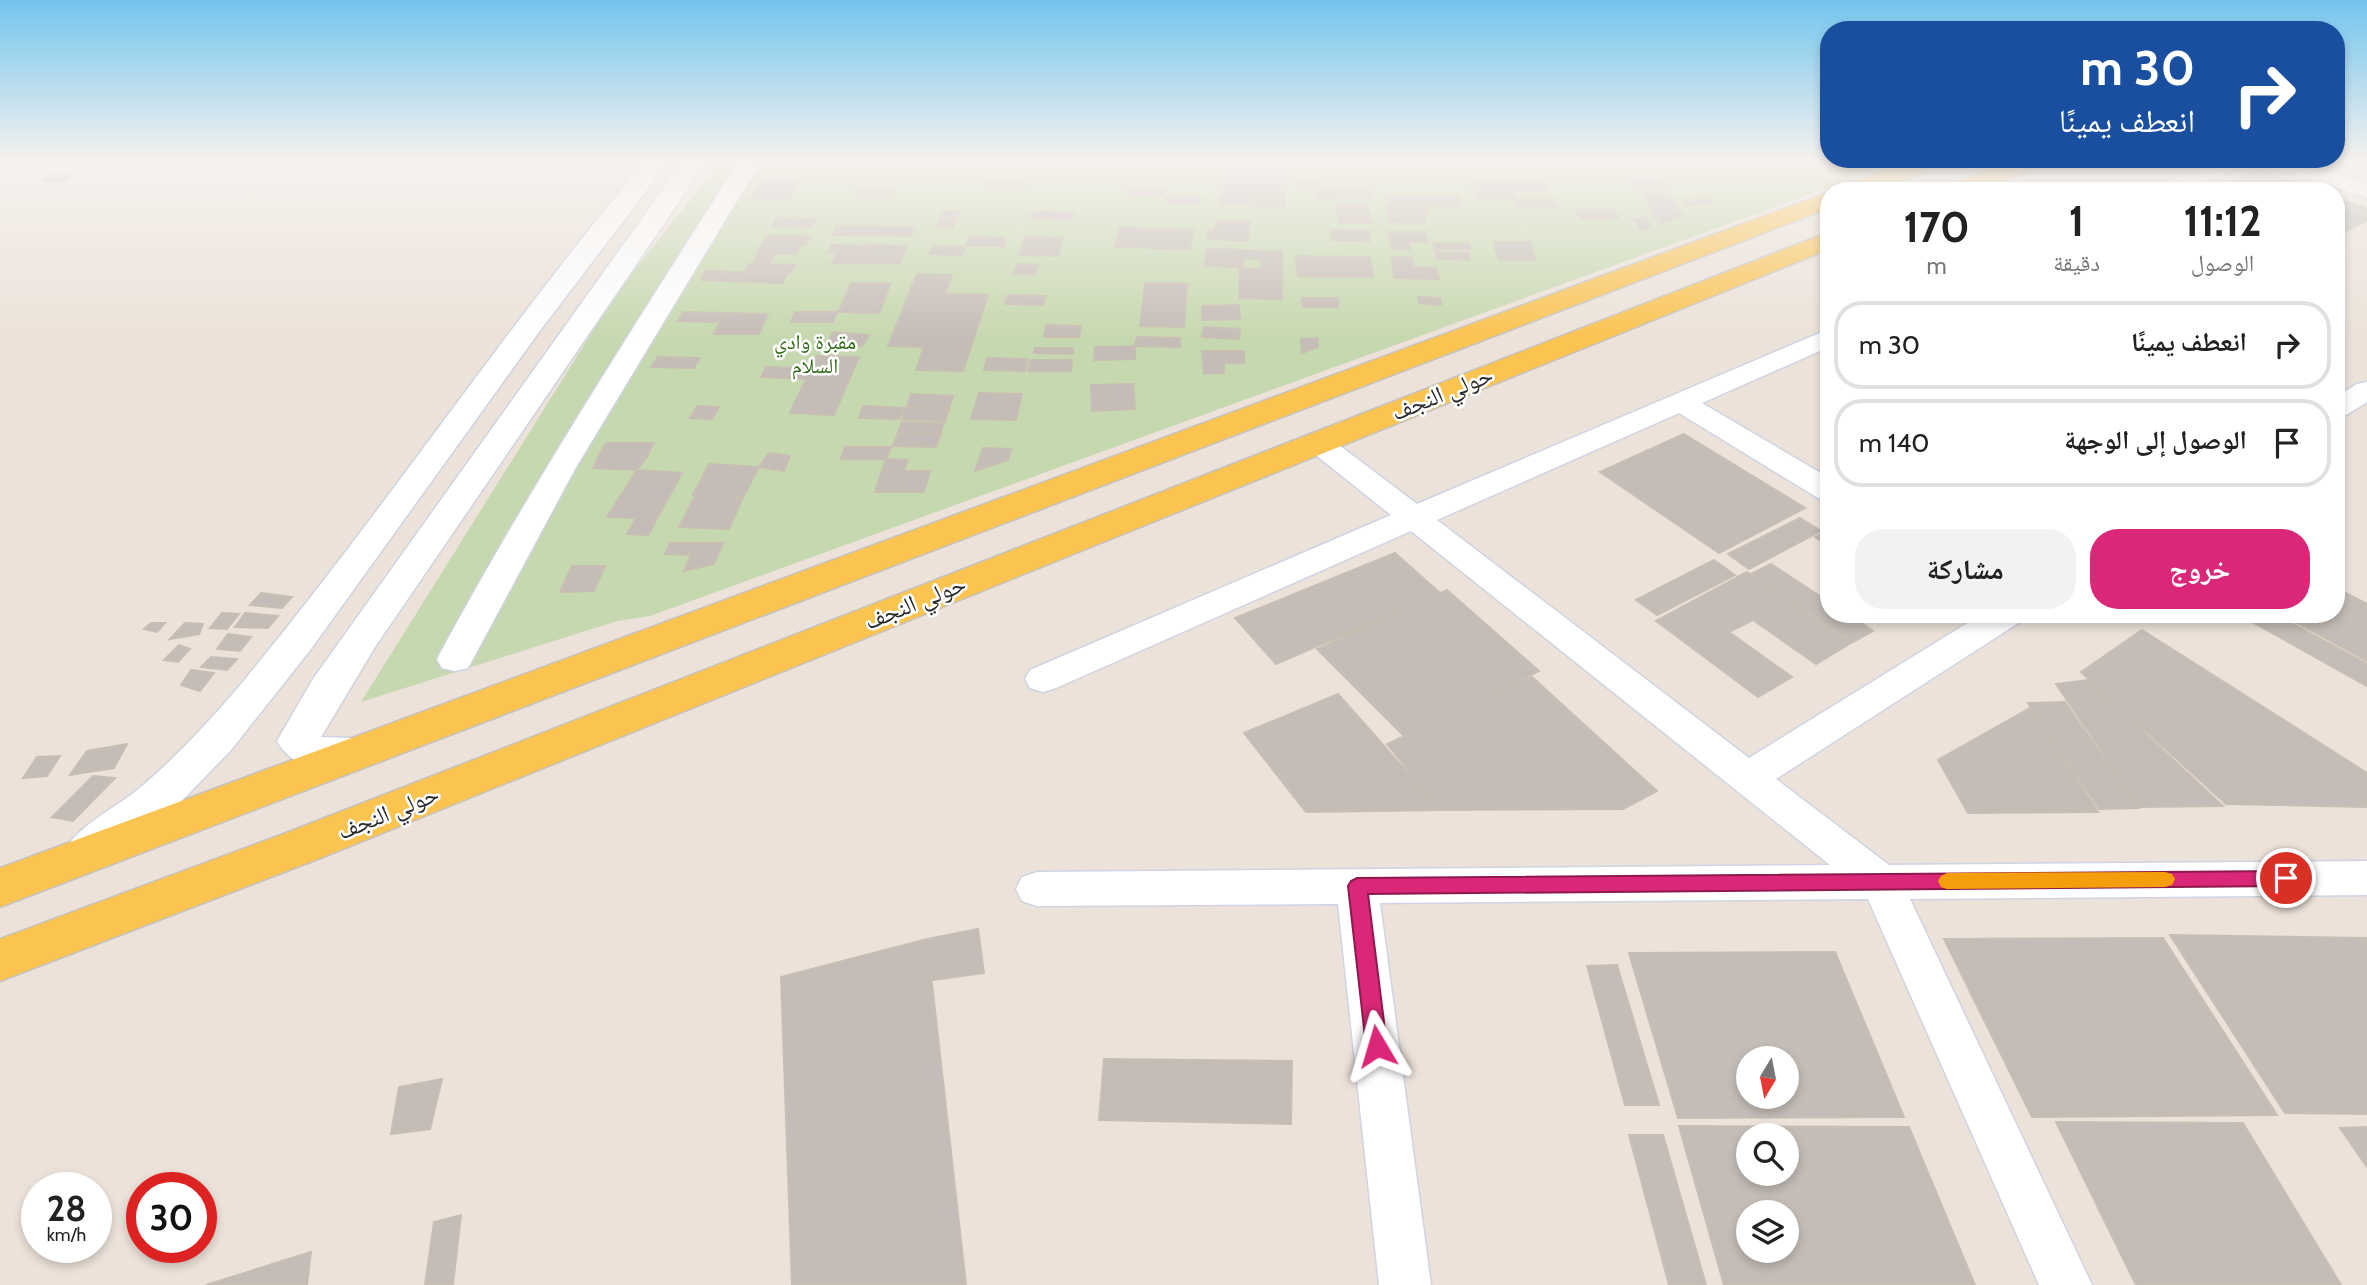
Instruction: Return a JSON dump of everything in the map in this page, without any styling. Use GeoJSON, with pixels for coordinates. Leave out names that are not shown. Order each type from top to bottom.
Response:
{"type":"FeatureCollection","features":[{"type":"Feature","properties":{"kind":"main road"},"geometry":{"type":"LineString","coordinates":[[51,869],[108,838],[154,801],[223,733],[380,531],[607,221]]}},
{"type":"Feature","properties":{"kind":"main road"},"geometry":{"type":"LineString","coordinates":[[351,754],[313,753],[298,741],[321,701],[405,577],[652,221]]}},
{"type":"Feature","properties":{"kind":"main road","name":"حولي النجف"},"geometry":{"type":"LineString","coordinates":[[0,888],[1771,221]]}},
{"type":"Feature","properties":{"kind":"main road","name":"حولي النجف"},"geometry":{"type":"LineString","coordinates":[[0,960],[315,841],[1820,244]]}},
{"type":"Feature","properties":{"kind":"street"},"geometry":{"type":"LineString","coordinates":[[455,659],[494,582],[552,481],[713,221]]}},
{"type":"Feature","properties":{"kind":"street"},"geometry":{"type":"LineString","coordinates":[[1043,679],[1820,341]]}},
{"type":"Feature","properties":{"kind":"street"},"geometry":{"type":"LineString","coordinates":[[2345,409],[2367,390]]}},
{"type":"Feature","properties":{"kind":"street"},"geometry":{"type":"LineString","coordinates":[[1680,402],[1820,486]]}},
{"type":"Feature","properties":{"kind":"street"},"geometry":{"type":"LineString","coordinates":[[1317,442],[1881,882],[2066,1285]]}},
{"type":"Feature","properties":{"kind":"street"},"geometry":{"type":"LineString","coordinates":[[1747,778],[1994,623]]}},
{"type":"Feature","properties":{"kind":"street"},"geometry":{"type":"LineString","coordinates":[[1037,889],[2367,878]]}},
{"type":"Feature","properties":{"kind":"street"},"geometry":{"type":"LineString","coordinates":[[1357,886],[1405,1285]]}},
{"type":"Feature","properties":{"kind":"green space","name":"مقبرة وادي السلام"},"geometry":{"type":"Polygon","coordinates":[[[674,221],[1736,221],[650,616],[617,621],[361,702],[619,289],[674,221]]]}},
{"type":"Feature","properties":{"kind":"building"},"geometry":{"type":"Polygon","coordinates":[[[775,221],[815,221],[812,227],[772,226],[775,221]]]}},
{"type":"Feature","properties":{"kind":"building"},"geometry":{"type":"Polygon","coordinates":[[[939,221],[955,221],[952,228],[937,227],[939,221]]]}},
{"type":"Feature","properties":{"kind":"building"},"geometry":{"type":"Polygon","coordinates":[[[1216,221],[1250,222],[1248,241],[1208,239],[1209,230],[1215,230],[1216,221]]]}},
{"type":"Feature","properties":{"kind":"building"},"geometry":{"type":"Polygon","coordinates":[[[1339,221],[1371,223],[1340,223],[1339,221]]]}},
{"type":"Feature","properties":{"kind":"building"},"geometry":{"type":"Polygon","coordinates":[[[1425,221],[1425,223],[1390,222],[1425,221]]]}},
{"type":"Feature","properties":{"kind":"building"},"geometry":{"type":"Polygon","coordinates":[[[1635,221],[1647,221],[1651,227],[1641,230],[1635,221]]]}},
{"type":"Feature","properties":{"kind":"building"},"geometry":{"type":"Polygon","coordinates":[[[2345,221],[2367,221],[2345,232],[2345,221]]]}},
{"type":"Feature","properties":{"kind":"building"},"geometry":{"type":"Polygon","coordinates":[[[837,226],[915,227],[911,236],[833,235],[837,226]]]}},
{"type":"Feature","properties":{"kind":"building"},"geometry":{"type":"Polygon","coordinates":[[[1120,227],[1193,230],[1190,249],[1115,247],[1120,227]]]}},
{"type":"Feature","properties":{"kind":"building"},"geometry":{"type":"Polygon","coordinates":[[[1331,230],[1369,231],[1370,241],[1331,240],[1331,230]]]}},
{"type":"Feature","properties":{"kind":"building"},"geometry":{"type":"Polygon","coordinates":[[[1388,232],[1425,232],[1428,242],[1409,242],[1411,249],[1392,249],[1388,232]]]}},
{"type":"Feature","properties":{"kind":"building"},"geometry":{"type":"Polygon","coordinates":[[[767,235],[811,236],[796,254],[757,253],[767,235]]]}},
{"type":"Feature","properties":{"kind":"building"},"geometry":{"type":"Polygon","coordinates":[[[969,237],[1005,238],[1004,246],[967,246],[969,237]]]}},
{"type":"Feature","properties":{"kind":"building"},"geometry":{"type":"Polygon","coordinates":[[[1025,237],[1062,238],[1058,256],[1020,255],[1025,237]]]}},
{"type":"Feature","properties":{"kind":"building"},"geometry":{"type":"Polygon","coordinates":[[[1493,242],[1530,242],[1536,260],[1499,260],[1493,242]]]}},
{"type":"Feature","properties":{"kind":"building"},"geometry":{"type":"Polygon","coordinates":[[[1433,243],[1468,243],[1470,249],[1435,249],[1433,243]]]}},
{"type":"Feature","properties":{"kind":"building"},"geometry":{"type":"Polygon","coordinates":[[[832,245],[867,246],[863,253],[829,252],[832,245]]]}},
{"type":"Feature","properties":{"kind":"building"},"geometry":{"type":"Polygon","coordinates":[[[869,245],[907,246],[900,263],[861,263],[869,245]]]}},
{"type":"Feature","properties":{"kind":"building"},"geometry":{"type":"Polygon","coordinates":[[[933,246],[965,247],[962,255],[929,254],[933,246]]]}},
{"type":"Feature","properties":{"kind":"building"},"geometry":{"type":"Polygon","coordinates":[[[1207,249],[1282,251],[1282,299],[1239,298],[1240,268],[1261,269],[1261,259],[1243,259],[1243,267],[1205,266],[1207,249]]]}},
{"type":"Feature","properties":{"kind":"building"},"geometry":{"type":"Polygon","coordinates":[[[1436,252],[1468,253],[1470,260],[1437,259],[1436,252]]]}},
{"type":"Feature","properties":{"kind":"building"},"geometry":{"type":"Polygon","coordinates":[[[758,254],[774,255],[770,262],[754,262],[758,254]]]}},
{"type":"Feature","properties":{"kind":"building"},"geometry":{"type":"Polygon","coordinates":[[[836,254],[863,254],[860,263],[832,263],[836,254]]]}},
{"type":"Feature","properties":{"kind":"building"},"geometry":{"type":"Polygon","coordinates":[[[1296,256],[1370,257],[1373,277],[1298,276],[1296,256]]]}},
{"type":"Feature","properties":{"kind":"building"},"geometry":{"type":"Polygon","coordinates":[[[1392,257],[1412,258],[1414,267],[1436,268],[1439,279],[1394,278],[1392,257]]]}},
{"type":"Feature","properties":{"kind":"building"},"geometry":{"type":"Polygon","coordinates":[[[750,264],[795,265],[791,272],[746,271],[750,264]]]}},
{"type":"Feature","properties":{"kind":"building"},"geometry":{"type":"Polygon","coordinates":[[[1018,264],[1038,265],[1034,274],[1014,274],[1018,264]]]}},
{"type":"Feature","properties":{"kind":"building"},"geometry":{"type":"Polygon","coordinates":[[[706,271],[787,274],[782,283],[701,280],[706,271]]]}},
{"type":"Feature","properties":{"kind":"building"},"geometry":{"type":"Polygon","coordinates":[[[917,274],[952,275],[945,294],[988,295],[963,371],[916,370],[924,347],[888,346],[917,274]]]}},
{"type":"Feature","properties":{"kind":"building"},"geometry":{"type":"Polygon","coordinates":[[[851,283],[890,284],[883,303],[843,302],[851,283]]]}},
{"type":"Feature","properties":{"kind":"building"},"geometry":{"type":"Polygon","coordinates":[[[1145,283],[1187,284],[1184,327],[1140,326],[1145,283]]]}},
{"type":"Feature","properties":{"kind":"building"},"geometry":{"type":"Polygon","coordinates":[[[1008,295],[1046,296],[1043,305],[1005,304],[1008,295]]]}},
{"type":"Feature","properties":{"kind":"building"},"geometry":{"type":"Polygon","coordinates":[[[1418,297],[1440,298],[1441,305],[1419,303],[1418,297]]]}},
{"type":"Feature","properties":{"kind":"building"},"geometry":{"type":"Polygon","coordinates":[[[1302,298],[1338,298],[1338,307],[1303,307],[1302,298]]]}},
{"type":"Feature","properties":{"kind":"building"},"geometry":{"type":"Polygon","coordinates":[[[843,303],[883,304],[880,313],[838,312],[843,303]]]}},
{"type":"Feature","properties":{"kind":"building"},"geometry":{"type":"Polygon","coordinates":[[[1239,305],[1240,319],[1202,320],[1202,306],[1239,305]]]}},
{"type":"Feature","properties":{"kind":"building"},"geometry":{"type":"Polygon","coordinates":[[[683,312],[722,313],[717,322],[678,321],[683,312]]]}},
{"type":"Feature","properties":{"kind":"building"},"geometry":{"type":"Polygon","coordinates":[[[795,312],[837,312],[833,322],[791,322],[795,312]]]}},
{"type":"Feature","properties":{"kind":"building"},"geometry":{"type":"Polygon","coordinates":[[[724,313],[768,314],[759,334],[714,334],[724,313]]]}},
{"type":"Feature","properties":{"kind":"building"},"geometry":{"type":"Polygon","coordinates":[[[1046,325],[1081,326],[1079,337],[1044,337],[1046,325]]]}},
{"type":"Feature","properties":{"kind":"building"},"geometry":{"type":"Polygon","coordinates":[[[1204,327],[1240,329],[1239,339],[1202,337],[1204,327]]]}},
{"type":"Feature","properties":{"kind":"building"},"geometry":{"type":"Polygon","coordinates":[[[833,332],[869,335],[862,346],[827,344],[833,332]]]}},
{"type":"Feature","properties":{"kind":"building"},"geometry":{"type":"Polygon","coordinates":[[[1137,337],[1180,338],[1180,347],[1135,346],[1137,337]]]}},
{"type":"Feature","properties":{"kind":"building"},"geometry":{"type":"Polygon","coordinates":[[[1318,338],[1318,347],[1302,353],[1301,339],[1318,338]]]}},
{"type":"Feature","properties":{"kind":"building"},"geometry":{"type":"Polygon","coordinates":[[[1135,346],[1135,359],[1094,360],[1095,347],[1135,346]]]}},
{"type":"Feature","properties":{"kind":"building"},"geometry":{"type":"Polygon","coordinates":[[[1035,348],[1073,348],[1073,354],[1034,353],[1035,348]]]}},
{"type":"Feature","properties":{"kind":"building"},"geometry":{"type":"Polygon","coordinates":[[[1202,351],[1244,351],[1244,363],[1224,363],[1224,373],[1204,374],[1202,351]]]}},
{"type":"Feature","properties":{"kind":"building"},"geometry":{"type":"Polygon","coordinates":[[[817,356],[859,357],[834,415],[790,413],[806,379],[761,377],[766,367],[812,368],[817,356]]]}},
{"type":"Feature","properties":{"kind":"building"},"geometry":{"type":"Polygon","coordinates":[[[658,357],[700,358],[694,368],[651,367],[658,357]]]}},
{"type":"Feature","properties":{"kind":"building"},"geometry":{"type":"Polygon","coordinates":[[[987,358],[1027,359],[1025,371],[984,370],[987,358]]]}},
{"type":"Feature","properties":{"kind":"building"},"geometry":{"type":"Polygon","coordinates":[[[1030,360],[1072,360],[1071,371],[1028,371],[1030,360]]]}},
{"type":"Feature","properties":{"kind":"building"},"geometry":{"type":"Polygon","coordinates":[[[1133,384],[1135,409],[1092,411],[1091,385],[1133,384]]]}},
{"type":"Feature","properties":{"kind":"building"},"geometry":{"type":"Polygon","coordinates":[[[979,393],[1022,394],[1016,420],[971,419],[979,393]]]}},
{"type":"Feature","properties":{"kind":"building"},"geometry":{"type":"Polygon","coordinates":[[[911,394],[953,396],[949,408],[907,406],[911,394]]]}},
{"type":"Feature","properties":{"kind":"building"},"geometry":{"type":"Polygon","coordinates":[[[697,406],[719,407],[712,419],[690,418],[697,406]]]}},
{"type":"Feature","properties":{"kind":"building"},"geometry":{"type":"Polygon","coordinates":[[[863,406],[904,408],[899,419],[859,418],[863,406]]]}},
{"type":"Feature","properties":{"kind":"building"},"geometry":{"type":"Polygon","coordinates":[[[906,407],[949,409],[945,421],[902,419],[906,407]]]}},
{"type":"Feature","properties":{"kind":"building"},"geometry":{"type":"Polygon","coordinates":[[[902,422],[944,423],[940,433],[898,432],[902,422]]]}},
{"type":"Feature","properties":{"kind":"building"},"geometry":{"type":"Polygon","coordinates":[[[898,433],[941,434],[936,447],[893,446],[898,433]]]}},
{"type":"Feature","properties":{"kind":"building"},"geometry":{"type":"Polygon","coordinates":[[[1684,434],[1805,508],[1719,553],[1600,472],[1684,434]]]}},
{"type":"Feature","properties":{"kind":"building"},"geometry":{"type":"Polygon","coordinates":[[[606,443],[654,443],[646,458],[598,457],[606,443]]]}},
{"type":"Feature","properties":{"kind":"building"},"geometry":{"type":"Polygon","coordinates":[[[845,447],[891,447],[886,459],[841,459],[845,447]]]}},
{"type":"Feature","properties":{"kind":"building"},"geometry":{"type":"Polygon","coordinates":[[[983,448],[1011,449],[1008,460],[975,471],[983,448]]]}},
{"type":"Feature","properties":{"kind":"building"},"geometry":{"type":"Polygon","coordinates":[[[769,453],[790,456],[784,471],[759,467],[769,453]]]}},
{"type":"Feature","properties":{"kind":"building"},"geometry":{"type":"Polygon","coordinates":[[[598,457],[646,458],[637,470],[593,468],[598,457]]]}},
{"type":"Feature","properties":{"kind":"building"},"geometry":{"type":"Polygon","coordinates":[[[886,459],[908,460],[904,471],[882,470],[886,459]]]}},
{"type":"Feature","properties":{"kind":"building"},"geometry":{"type":"Polygon","coordinates":[[[709,464],[759,467],[743,497],[693,495],[709,464]]]}},
{"type":"Feature","properties":{"kind":"building"},"geometry":{"type":"Polygon","coordinates":[[[637,470],[682,473],[648,535],[627,534],[636,518],[607,517],[637,470]]]}},
{"type":"Feature","properties":{"kind":"building"},"geometry":{"type":"Polygon","coordinates":[[[882,470],[930,471],[924,492],[875,492],[882,470]]]}},
{"type":"Feature","properties":{"kind":"building"},"geometry":{"type":"Polygon","coordinates":[[[695,496],[743,497],[729,529],[679,527],[695,496]]]}},
{"type":"Feature","properties":{"kind":"building"},"geometry":{"type":"Polygon","coordinates":[[[1800,518],[1820,530],[1749,569],[1728,554],[1800,518]]]}},
{"type":"Feature","properties":{"kind":"building"},"geometry":{"type":"Polygon","coordinates":[[[670,543],[723,543],[714,564],[684,571],[691,555],[665,554],[670,543]]]}},
{"type":"Feature","properties":{"kind":"building"},"geometry":{"type":"Polygon","coordinates":[[[1395,553],[1440,593],[1276,664],[1235,618],[1395,553]]]}},
{"type":"Feature","properties":{"kind":"building"},"geometry":{"type":"Polygon","coordinates":[[[1714,560],[1735,575],[1657,615],[1636,600],[1714,560]]]}},
{"type":"Feature","properties":{"kind":"building"},"geometry":{"type":"Polygon","coordinates":[[[1771,564],[1820,596],[1820,620],[1751,574],[1771,564]]]}},
{"type":"Feature","properties":{"kind":"building"},"geometry":{"type":"Polygon","coordinates":[[[572,566],[605,566],[594,591],[560,592],[572,566]]]}},
{"type":"Feature","properties":{"kind":"building"},"geometry":{"type":"Polygon","coordinates":[[[1747,572],[1851,643],[1816,664],[1753,620],[1729,632],[1792,677],[1758,697],[1656,621],[1747,572]]]}},
{"type":"Feature","properties":{"kind":"building"},"geometry":{"type":"Polygon","coordinates":[[[1447,590],[1539,671],[1405,737],[1317,649],[1447,590]]]}},
{"type":"Feature","properties":{"kind":"building"},"geometry":{"type":"Polygon","coordinates":[[[261,593],[292,597],[282,608],[250,605],[261,593]]]}},
{"type":"Feature","properties":{"kind":"building"},"geometry":{"type":"Polygon","coordinates":[[[2345,593],[2367,604],[2367,661],[2297,623],[2345,623],[2345,593]]]}},
{"type":"Feature","properties":{"kind":"building"},"geometry":{"type":"Polygon","coordinates":[[[222,613],[239,614],[227,629],[210,628],[222,613]]]}},
{"type":"Feature","properties":{"kind":"building"},"geometry":{"type":"Polygon","coordinates":[[[245,613],[278,616],[268,628],[235,627],[245,613]]]}},
{"type":"Feature","properties":{"kind":"building"},"geometry":{"type":"Polygon","coordinates":[[[151,623],[165,623],[157,632],[144,629],[151,623]]]}},
{"type":"Feature","properties":{"kind":"building"},"geometry":{"type":"Polygon","coordinates":[[[185,623],[203,624],[199,634],[170,639],[185,623]]]}},
{"type":"Feature","properties":{"kind":"building"},"geometry":{"type":"Polygon","coordinates":[[[1824,623],[1861,623],[1873,631],[1853,642],[1824,623]]]}},
{"type":"Feature","properties":{"kind":"building"},"geometry":{"type":"Polygon","coordinates":[[[2254,623],[2292,623],[2367,664],[2367,686],[2254,623]]]}},
{"type":"Feature","properties":{"kind":"building"},"geometry":{"type":"Polygon","coordinates":[[[2142,630],[2367,773],[2367,807],[2226,804],[2081,672],[2142,630]]]}},
{"type":"Feature","properties":{"kind":"building"},"geometry":{"type":"Polygon","coordinates":[[[228,634],[251,637],[240,651],[217,649],[228,634]]]}},
{"type":"Feature","properties":{"kind":"building"},"geometry":{"type":"Polygon","coordinates":[[[179,645],[190,649],[178,662],[164,660],[179,645]]]}},
{"type":"Feature","properties":{"kind":"building"},"geometry":{"type":"Polygon","coordinates":[[[211,657],[237,659],[227,670],[201,667],[211,657]]]}},
{"type":"Feature","properties":{"kind":"building"},"geometry":{"type":"Polygon","coordinates":[[[191,670],[214,673],[200,691],[181,685],[191,670]]]}},
{"type":"Feature","properties":{"kind":"building"},"geometry":{"type":"Polygon","coordinates":[[[1532,677],[1657,791],[1623,809],[1441,810],[1387,744],[1532,677]]]}},
{"type":"Feature","properties":{"kind":"building"},"geometry":{"type":"Polygon","coordinates":[[[2088,680],[2223,806],[2140,807],[2056,684],[2088,680]]]}},
{"type":"Feature","properties":{"kind":"building"},"geometry":{"type":"Polygon","coordinates":[[[1338,694],[1441,810],[1306,812],[1244,733],[1338,694]]]}},
{"type":"Feature","properties":{"kind":"building"},"geometry":{"type":"Polygon","coordinates":[[[2065,702],[2139,808],[2099,809],[2028,703],[2065,702]]]}},
{"type":"Feature","properties":{"kind":"building"},"geometry":{"type":"Polygon","coordinates":[[[2030,708],[2098,812],[1968,813],[1938,760],[2030,708]]]}},
{"type":"Feature","properties":{"kind":"building"},"geometry":{"type":"Polygon","coordinates":[[[127,744],[114,768],[70,775],[87,751],[127,744]]]}},
{"type":"Feature","properties":{"kind":"building"},"geometry":{"type":"Polygon","coordinates":[[[60,756],[47,776],[23,778],[37,757],[60,756]]]}},
{"type":"Feature","properties":{"kind":"building"},"geometry":{"type":"Polygon","coordinates":[[[93,776],[115,778],[73,821],[52,817],[93,776]]]}},
{"type":"Feature","properties":{"kind":"building"},"geometry":{"type":"Polygon","coordinates":[[[978,929],[984,973],[932,980],[927,939],[978,929]]]}},
{"type":"Feature","properties":{"kind":"building"},"geometry":{"type":"Polygon","coordinates":[[[2170,935],[2367,938],[2367,1114],[2285,1113],[2170,935]]]}},
{"type":"Feature","properties":{"kind":"building"},"geometry":{"type":"Polygon","coordinates":[[[2163,938],[2277,1115],[2032,1117],[1944,939],[2163,938]]]}},
{"type":"Feature","properties":{"kind":"building"},"geometry":{"type":"Polygon","coordinates":[[[927,939],[966,1285],[792,1285],[781,977],[927,939]]]}},
{"type":"Feature","properties":{"kind":"building"},"geometry":{"type":"Polygon","coordinates":[[[1835,952],[1904,1117],[1678,1118],[1629,953],[1835,952]]]}},
{"type":"Feature","properties":{"kind":"building"},"geometry":{"type":"Polygon","coordinates":[[[1617,965],[1659,1105],[1625,1105],[1587,966],[1617,965]]]}},
{"type":"Feature","properties":{"kind":"building"},"geometry":{"type":"Polygon","coordinates":[[[1104,1059],[1292,1061],[1291,1124],[1099,1120],[1104,1059]]]}},
{"type":"Feature","properties":{"kind":"building"},"geometry":{"type":"Polygon","coordinates":[[[442,1079],[430,1129],[391,1134],[399,1087],[442,1079]]]}},
{"type":"Feature","properties":{"kind":"building"},"geometry":{"type":"Polygon","coordinates":[[[2056,1122],[2243,1123],[2341,1285],[2136,1285],[2056,1122]]]}},
{"type":"Feature","properties":{"kind":"building"},"geometry":{"type":"Polygon","coordinates":[[[1679,1126],[1736,1126],[1736,1186],[1799,1186],[1799,1127],[1909,1127],[1975,1285],[1724,1285],[1679,1126]]]}},
{"type":"Feature","properties":{"kind":"building"},"geometry":{"type":"Polygon","coordinates":[[[2367,1127],[2367,1167],[2340,1128],[2367,1127]]]}},
{"type":"Feature","properties":{"kind":"building"},"geometry":{"type":"Polygon","coordinates":[[[1629,1135],[1663,1135],[1706,1285],[1669,1285],[1629,1135]]]}},
{"type":"Feature","properties":{"kind":"building"},"geometry":{"type":"Polygon","coordinates":[[[461,1215],[453,1285],[425,1285],[434,1222],[461,1215]]]}},
{"type":"Feature","properties":{"kind":"building"},"geometry":{"type":"Polygon","coordinates":[[[311,1252],[307,1285],[206,1285],[311,1252]]]}},
{"type":"Feature","properties":{"kind":"slow traffic"},"geometry":{"type":"LineString","coordinates":[[1947,881],[2165,879]]}},
{"type":"Feature","properties":{"kind":"route"},"geometry":{"type":"LineString","coordinates":[[1377,1046],[1357,886],[2286,878]]}}]}
